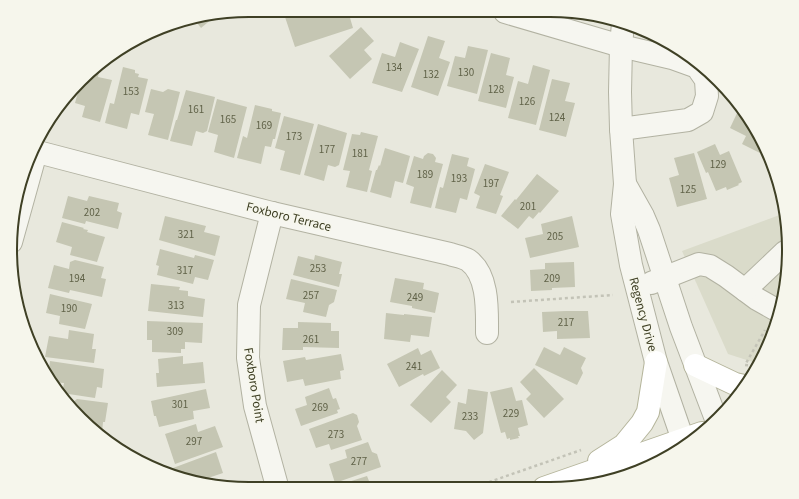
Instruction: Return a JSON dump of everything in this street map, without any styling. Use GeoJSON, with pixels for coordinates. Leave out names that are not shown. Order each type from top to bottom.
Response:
{"type":"FeatureCollection","features":[{"type":"Feature","properties":{"kind":"main road"},"geometry":{"type":"LineString","coordinates":[[575,477],[624,445],[642,423],[648,412],[656,362]]}},
{"type":"Feature","properties":{"kind":"main road"},"geometry":{"type":"LineString","coordinates":[[695,364],[739,385]]}},
{"type":"Feature","properties":{"kind":"main road"},"geometry":{"type":"LineString","coordinates":[[561,482],[677,444]]}},
{"type":"Feature","properties":{"kind":"street"},"geometry":{"type":"LineString","coordinates":[[522,17],[621,46],[672,58],[692,66]]}},
{"type":"Feature","properties":{"kind":"street","name":"Regency Drive"},"geometry":{"type":"LineString","coordinates":[[623,29],[621,46],[621,129],[625,184],[622,214],[637,289],[656,362],[688,436]]}},
{"type":"Feature","properties":{"kind":"street"},"geometry":{"type":"LineString","coordinates":[[621,129],[688,120],[702,112],[707,96],[706,80],[701,73]]}},
{"type":"Feature","properties":{"kind":"street","name":"Foxboro Terrace"},"geometry":{"type":"LineString","coordinates":[[38,153],[272,213],[467,259],[475,267],[487,300],[487,333]]}},
{"type":"Feature","properties":{"kind":"street"},"geometry":{"type":"LineString","coordinates":[[21,205],[27,182]]}},
{"type":"Feature","properties":{"kind":"street","name":"Regency Drive"},"geometry":{"type":"LineString","coordinates":[[625,184],[643,216],[714,414]]}},
{"type":"Feature","properties":{"kind":"street","name":"Foxboro Point"},"geometry":{"type":"LineString","coordinates":[[272,213],[249,305],[248,358],[255,406],[276,482]]}},
{"type":"Feature","properties":{"kind":"street"},"geometry":{"type":"LineString","coordinates":[[745,290],[776,272],[782,259]]}},
{"type":"Feature","properties":{"kind":"street"},"geometry":{"type":"LineString","coordinates":[[637,289],[699,264],[710,266],[757,299],[774,309]]}},
{"type":"Feature","properties":{"kind":"path"},"geometry":{"type":"LineString","coordinates":[[511,302],[613,295]]}},
{"type":"Feature","properties":{"kind":"path"},"geometry":{"type":"LineString","coordinates":[[745,365],[765,330]]}},
{"type":"Feature","properties":{"kind":"path"},"geometry":{"type":"LineString","coordinates":[[490,482],[583,450]]}},
{"type":"Feature","properties":{"kind":"shaded area"},"geometry":{"type":"Polygon","coordinates":[[[779,215],[782,234],[782,265],[778,295],[770,324],[753,362],[728,354],[682,251],[779,215]]]}},
{"type":"Feature","properties":{"kind":"building"},"geometry":{"type":"Polygon","coordinates":[[[285,17],[350,17],[353,28],[295,47],[285,17]]]}},
{"type":"Feature","properties":{"kind":"building"},"geometry":{"type":"Polygon","coordinates":[[[210,20],[201,28],[197,23],[210,20]]]}},
{"type":"Feature","properties":{"kind":"building"},"geometry":{"type":"Polygon","coordinates":[[[361,27],[374,41],[364,50],[372,59],[350,79],[329,56],[361,27]]]}},
{"type":"Feature","properties":{"kind":"building"},"geometry":{"type":"Polygon","coordinates":[[[428,36],[445,41],[439,58],[450,62],[438,96],[411,87],[428,36]]]}},
{"type":"Feature","properties":{"kind":"building"},"geometry":{"type":"Polygon","coordinates":[[[400,42],[419,49],[402,92],[372,83],[382,53],[395,57],[400,42]]]}},
{"type":"Feature","properties":{"kind":"building"},"geometry":{"type":"Polygon","coordinates":[[[468,46],[488,50],[477,94],[447,86],[455,56],[465,58],[468,46]]]}},
{"type":"Feature","properties":{"kind":"building"},"geometry":{"type":"Polygon","coordinates":[[[491,53],[510,58],[506,75],[514,77],[506,108],[478,101],[491,53]]]}},
{"type":"Feature","properties":{"kind":"building"},"geometry":{"type":"Polygon","coordinates":[[[533,65],[550,70],[536,125],[508,118],[518,81],[528,84],[533,65]]]}},
{"type":"Feature","properties":{"kind":"building"},"geometry":{"type":"Polygon","coordinates":[[[123,67],[135,70],[135,73],[139,74],[138,77],[148,79],[139,115],[131,113],[127,129],[105,123],[110,103],[114,104],[123,67]]]}},
{"type":"Feature","properties":{"kind":"building"},"geometry":{"type":"Polygon","coordinates":[[[99,73],[98,77],[112,80],[100,122],[82,117],[85,106],[75,103],[78,93],[99,73]]]}},
{"type":"Feature","properties":{"kind":"building"},"geometry":{"type":"Polygon","coordinates":[[[552,79],[570,83],[565,101],[575,103],[566,137],[539,130],[552,79]]]}},
{"type":"Feature","properties":{"kind":"building"},"geometry":{"type":"Polygon","coordinates":[[[151,89],[163,92],[168,89],[180,92],[168,140],[148,135],[154,114],[145,112],[151,89]]]}},
{"type":"Feature","properties":{"kind":"building"},"geometry":{"type":"Polygon","coordinates":[[[186,90],[215,97],[207,131],[203,133],[196,131],[192,146],[170,141],[186,90]]]}},
{"type":"Feature","properties":{"kind":"building"},"geometry":{"type":"Polygon","coordinates":[[[217,99],[247,107],[234,158],[214,152],[218,135],[208,132],[217,99]]]}},
{"type":"Feature","properties":{"kind":"building"},"geometry":{"type":"Polygon","coordinates":[[[255,105],[281,113],[275,139],[273,139],[271,147],[265,146],[261,164],[237,158],[243,136],[247,138],[255,105]]]}},
{"type":"Feature","properties":{"kind":"building"},"geometry":{"type":"Polygon","coordinates":[[[737,112],[751,133],[761,153],[742,144],[746,136],[730,128],[737,112]]]}},
{"type":"Feature","properties":{"kind":"building"},"geometry":{"type":"Polygon","coordinates":[[[284,116],[314,124],[300,175],[280,170],[285,151],[275,148],[284,116]]]}},
{"type":"Feature","properties":{"kind":"building"},"geometry":{"type":"Polygon","coordinates":[[[318,124],[347,133],[339,165],[335,167],[328,165],[324,181],[304,175],[318,124]]]}},
{"type":"Feature","properties":{"kind":"building"},"geometry":{"type":"Polygon","coordinates":[[[361,132],[378,136],[369,170],[372,171],[367,192],[346,187],[350,171],[343,170],[352,134],[360,135],[361,132]]]}},
{"type":"Feature","properties":{"kind":"building"},"geometry":{"type":"Polygon","coordinates":[[[715,144],[720,155],[729,151],[742,182],[738,184],[739,185],[727,190],[726,187],[716,191],[697,152],[715,144]]]}},
{"type":"Feature","properties":{"kind":"building"},"geometry":{"type":"Polygon","coordinates":[[[385,148],[410,156],[403,183],[395,181],[391,198],[370,192],[376,170],[379,165],[380,166],[385,148]]]}},
{"type":"Feature","properties":{"kind":"building"},"geometry":{"type":"Polygon","coordinates":[[[428,153],[433,154],[436,158],[435,162],[443,164],[431,208],[410,203],[414,187],[406,184],[414,156],[423,159],[428,153]]]}},
{"type":"Feature","properties":{"kind":"building"},"geometry":{"type":"Polygon","coordinates":[[[694,153],[707,199],[677,207],[669,178],[679,175],[674,158],[694,153]]]}},
{"type":"Feature","properties":{"kind":"building"},"geometry":{"type":"Polygon","coordinates":[[[452,154],[469,158],[467,166],[475,169],[467,200],[460,198],[456,213],[435,208],[440,187],[443,188],[452,154]]]}},
{"type":"Feature","properties":{"kind":"building"},"geometry":{"type":"Polygon","coordinates":[[[485,164],[509,172],[500,195],[503,196],[496,214],[476,208],[480,196],[474,193],[485,164]]]}},
{"type":"Feature","properties":{"kind":"building"},"geometry":{"type":"Polygon","coordinates":[[[537,174],[559,191],[540,213],[539,212],[533,219],[529,216],[518,229],[501,216],[537,174]]]}},
{"type":"Feature","properties":{"kind":"building"},"geometry":{"type":"Polygon","coordinates":[[[68,196],[87,201],[89,196],[119,203],[117,211],[122,213],[118,229],[86,221],[85,224],[62,218],[68,196]]]}},
{"type":"Feature","properties":{"kind":"building"},"geometry":{"type":"Polygon","coordinates":[[[165,216],[206,226],[204,232],[220,236],[215,256],[159,240],[165,216]]]}},
{"type":"Feature","properties":{"kind":"building"},"geometry":{"type":"Polygon","coordinates":[[[572,216],[579,247],[530,258],[525,238],[543,234],[541,224],[572,216]]]}},
{"type":"Feature","properties":{"kind":"building"},"geometry":{"type":"Polygon","coordinates":[[[62,222],[84,228],[83,229],[88,230],[87,232],[105,237],[97,262],[70,255],[72,247],[56,242],[62,222]]]}},
{"type":"Feature","properties":{"kind":"building"},"geometry":{"type":"Polygon","coordinates":[[[160,249],[194,258],[195,255],[214,260],[208,280],[195,277],[193,284],[157,275],[159,266],[156,265],[160,249]]]}},
{"type":"Feature","properties":{"kind":"building"},"geometry":{"type":"Polygon","coordinates":[[[315,255],[342,262],[339,274],[342,274],[339,287],[293,275],[298,256],[314,260],[315,255]]]}},
{"type":"Feature","properties":{"kind":"building"},"geometry":{"type":"Polygon","coordinates":[[[75,260],[104,267],[101,278],[106,279],[102,297],[70,290],[69,293],[48,288],[54,265],[69,269],[70,262],[75,260]]]}},
{"type":"Feature","properties":{"kind":"building"},"geometry":{"type":"Polygon","coordinates":[[[574,262],[575,287],[531,291],[530,270],[545,269],[545,263],[574,262]]]}},
{"type":"Feature","properties":{"kind":"building"},"geometry":{"type":"Polygon","coordinates":[[[395,278],[424,283],[423,289],[439,293],[435,313],[412,308],[412,306],[390,302],[395,278]]]}},
{"type":"Feature","properties":{"kind":"building"},"geometry":{"type":"Polygon","coordinates":[[[291,279],[337,290],[334,302],[329,305],[326,317],[303,312],[305,303],[286,299],[291,279]]]}},
{"type":"Feature","properties":{"kind":"building"},"geometry":{"type":"Polygon","coordinates":[[[151,284],[180,287],[179,290],[188,291],[188,296],[205,299],[203,317],[148,311],[151,284]]]}},
{"type":"Feature","properties":{"kind":"building"},"geometry":{"type":"Polygon","coordinates":[[[50,294],[92,304],[85,329],[59,324],[60,316],[46,313],[50,294]]]}},
{"type":"Feature","properties":{"kind":"building"},"geometry":{"type":"Polygon","coordinates":[[[588,311],[590,338],[557,339],[557,331],[543,332],[542,312],[588,311]]]}},
{"type":"Feature","properties":{"kind":"building"},"geometry":{"type":"Polygon","coordinates":[[[386,313],[432,317],[429,337],[411,335],[410,342],[384,339],[386,313]]]}},
{"type":"Feature","properties":{"kind":"building"},"geometry":{"type":"Polygon","coordinates":[[[147,321],[203,323],[202,343],[185,342],[185,349],[181,349],[181,353],[152,352],[152,340],[147,340],[147,321]]]}},
{"type":"Feature","properties":{"kind":"building"},"geometry":{"type":"Polygon","coordinates":[[[298,322],[331,323],[331,331],[339,331],[339,348],[303,347],[303,350],[282,350],[283,328],[298,328],[298,322]]]}},
{"type":"Feature","properties":{"kind":"building"},"geometry":{"type":"Polygon","coordinates":[[[69,330],[94,334],[92,349],[96,349],[94,363],[45,357],[49,336],[68,339],[69,330]]]}},
{"type":"Feature","properties":{"kind":"building"},"geometry":{"type":"Polygon","coordinates":[[[544,347],[560,355],[564,347],[586,358],[581,368],[583,373],[577,385],[535,365],[544,347]]]}},
{"type":"Feature","properties":{"kind":"building"},"geometry":{"type":"Polygon","coordinates":[[[418,348],[421,355],[431,350],[440,368],[424,376],[423,374],[399,387],[387,364],[418,348]]]}},
{"type":"Feature","properties":{"kind":"building"},"geometry":{"type":"Polygon","coordinates":[[[341,354],[344,370],[340,371],[341,379],[305,386],[303,379],[287,382],[283,361],[305,357],[306,360],[341,354]]]}},
{"type":"Feature","properties":{"kind":"building"},"geometry":{"type":"Polygon","coordinates":[[[183,356],[183,364],[203,362],[205,383],[157,387],[156,373],[159,373],[158,359],[183,356]]]}},
{"type":"Feature","properties":{"kind":"building"},"geometry":{"type":"Polygon","coordinates":[[[50,361],[104,369],[102,388],[97,387],[95,398],[67,394],[63,388],[64,383],[59,383],[49,368],[50,361]]]}},
{"type":"Feature","properties":{"kind":"building"},"geometry":{"type":"Polygon","coordinates":[[[534,368],[564,399],[544,418],[526,399],[531,394],[520,382],[534,368]]]}},
{"type":"Feature","properties":{"kind":"building"},"geometry":{"type":"Polygon","coordinates":[[[442,370],[457,385],[446,397],[451,402],[431,423],[410,405],[442,370]]]}},
{"type":"Feature","properties":{"kind":"building"},"geometry":{"type":"Polygon","coordinates":[[[512,387],[516,401],[522,400],[528,425],[518,428],[519,438],[510,440],[510,438],[507,439],[505,432],[501,433],[490,392],[512,387]]]}},
{"type":"Feature","properties":{"kind":"building"},"geometry":{"type":"Polygon","coordinates":[[[329,388],[333,399],[336,398],[340,409],[337,410],[338,413],[301,426],[295,409],[307,405],[305,397],[329,388]]]}},
{"type":"Feature","properties":{"kind":"building"},"geometry":{"type":"Polygon","coordinates":[[[206,389],[210,408],[193,411],[194,419],[159,427],[156,416],[154,416],[151,401],[206,389]]]}},
{"type":"Feature","properties":{"kind":"building"},"geometry":{"type":"Polygon","coordinates":[[[468,389],[488,392],[483,433],[474,440],[466,431],[454,429],[458,402],[466,404],[468,389]]]}},
{"type":"Feature","properties":{"kind":"building"},"geometry":{"type":"Polygon","coordinates":[[[77,399],[108,403],[102,429],[85,414],[74,401],[77,399]]]}},
{"type":"Feature","properties":{"kind":"building"},"geometry":{"type":"Polygon","coordinates":[[[353,413],[357,415],[359,422],[357,426],[362,440],[331,450],[329,444],[316,448],[309,429],[353,413]]]}},
{"type":"Feature","properties":{"kind":"building"},"geometry":{"type":"Polygon","coordinates":[[[196,424],[198,432],[215,426],[223,447],[175,464],[165,434],[196,424]]]}},
{"type":"Feature","properties":{"kind":"building"},"geometry":{"type":"Polygon","coordinates":[[[368,442],[372,452],[377,454],[381,467],[335,482],[329,464],[347,458],[345,450],[368,442]]]}},
{"type":"Feature","properties":{"kind":"building"},"geometry":{"type":"Polygon","coordinates":[[[216,452],[223,473],[208,479],[175,470],[173,468],[216,452]]]}},
{"type":"Feature","properties":{"kind":"building"},"geometry":{"type":"Polygon","coordinates":[[[367,476],[369,482],[348,482],[367,476]]]}}]}
